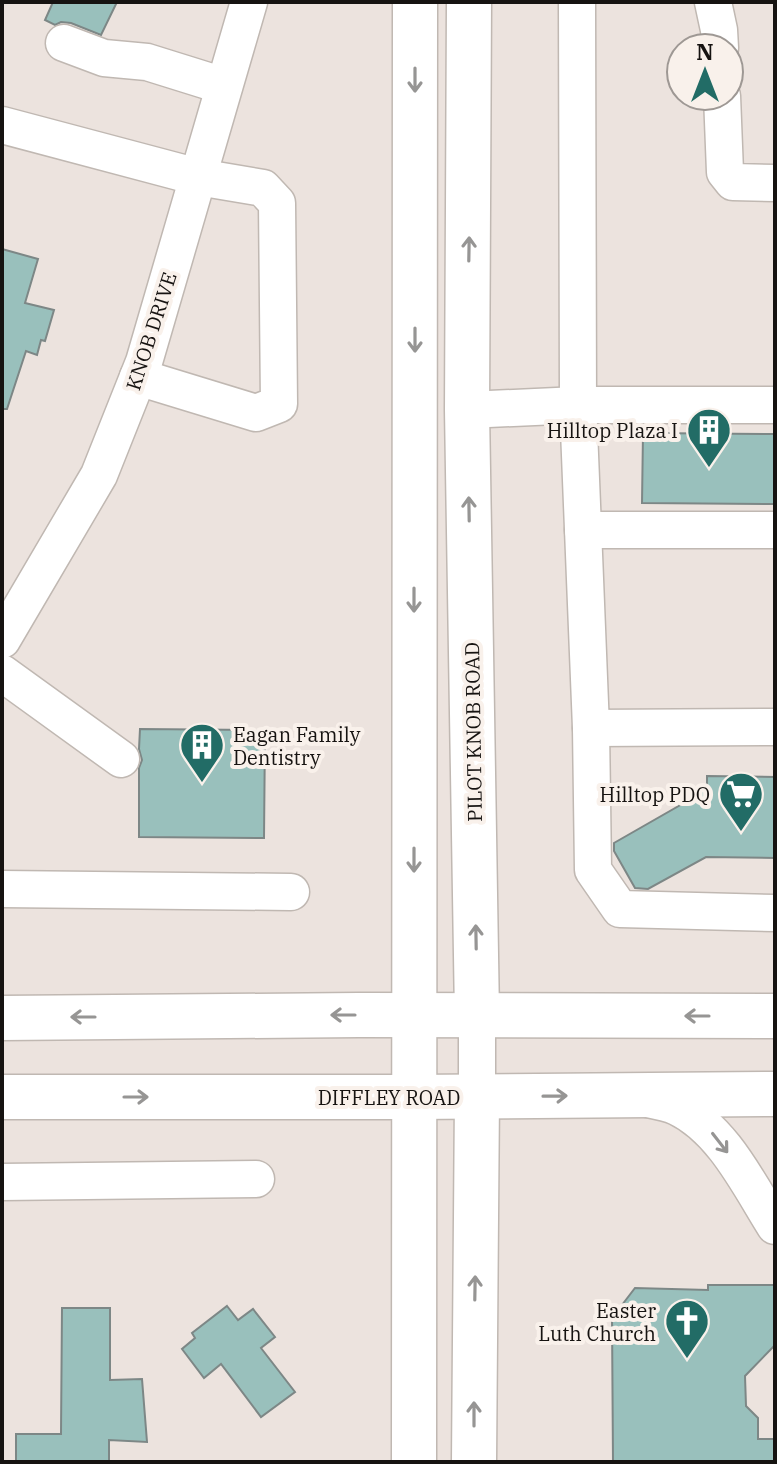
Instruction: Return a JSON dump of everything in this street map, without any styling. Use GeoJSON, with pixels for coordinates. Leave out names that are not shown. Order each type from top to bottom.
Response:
{"type":"FeatureCollection","features":[{"type":"Feature","properties":{"kind":"main road"},"geometry":{"type":"LineString","coordinates":[[414,1462],[415,2]]}},
{"type":"Feature","properties":{"kind":"main road","name":"PILOT KNOB ROAD"},"geometry":{"type":"LineString","coordinates":[[469,2],[467,410],[477,1015]]}},
{"type":"Feature","properties":{"kind":"main road"},"geometry":{"type":"LineString","coordinates":[[2,1018],[775,1016]]}},
{"type":"Feature","properties":{"kind":"main road","name":"DIFFLEY ROAD"},"geometry":{"type":"LineString","coordinates":[[2,1097],[775,1094]]}},
{"type":"Feature","properties":{"kind":"main road","name":"PILOT KNOB ROAD"},"geometry":{"type":"LineString","coordinates":[[474,1462],[477,1096]]}},
{"type":"Feature","properties":{"kind":"street","name":"KNOB DRIVE"},"geometry":{"type":"LineString","coordinates":[[2,640],[99,475],[144,362],[249,2]]}},
{"type":"Feature","properties":{"kind":"street"},"geometry":{"type":"LineString","coordinates":[[577,2],[578,405],[591,728],[593,870],[620,909],[775,913]]}},
{"type":"Feature","properties":{"kind":"street"},"geometry":{"type":"LineString","coordinates":[[713,2],[719,32]]}},
{"type":"Feature","properties":{"kind":"street"},"geometry":{"type":"LineString","coordinates":[[64,43],[104,58],[147,62],[224,86]]}},
{"type":"Feature","properties":{"kind":"street"},"geometry":{"type":"LineString","coordinates":[[723,112],[725,172],[733,182],[775,183]]}},
{"type":"Feature","properties":{"kind":"street"},"geometry":{"type":"LineString","coordinates":[[2,125],[198,177],[263,188],[277,203],[279,404],[256,413],[138,377]]}},
{"type":"Feature","properties":{"kind":"street"},"geometry":{"type":"LineString","coordinates":[[467,410],[578,405],[775,405]]}},
{"type":"Feature","properties":{"kind":"street"},"geometry":{"type":"LineString","coordinates":[[583,530],[775,530]]}},
{"type":"Feature","properties":{"kind":"street"},"geometry":{"type":"LineString","coordinates":[[2,673],[121,759]]}},
{"type":"Feature","properties":{"kind":"street"},"geometry":{"type":"LineString","coordinates":[[591,728],[775,727]]}},
{"type":"Feature","properties":{"kind":"street"},"geometry":{"type":"LineString","coordinates":[[2,889],[291,892]]}},
{"type":"Feature","properties":{"kind":"street","name":"PILOT KNOB ROAD"},"geometry":{"type":"LineString","coordinates":[[477,1015],[477,1096]]}},
{"type":"Feature","properties":{"kind":"street"},"geometry":{"type":"LineString","coordinates":[[630,1095],[675,1106],[698,1120],[719,1140],[775,1226]]}},
{"type":"Feature","properties":{"kind":"street"},"geometry":{"type":"LineString","coordinates":[[2,1182],[256,1179]]}},
{"type":"Feature","properties":{"kind":"building"},"geometry":{"type":"Polygon","coordinates":[[[53,2],[117,2],[101,35],[71,23],[55,25],[45,20],[53,2]]]}},
{"type":"Feature","properties":{"kind":"building"},"geometry":{"type":"Polygon","coordinates":[[[2,249],[38,259],[25,303],[54,310],[45,341],[41,340],[37,355],[26,351],[7,409],[2,409],[2,249]]]}},
{"type":"Feature","properties":{"kind":"building","name":"Hilltop Plaza I"},"geometry":{"type":"Polygon","coordinates":[[[643,433],[775,434],[775,504],[642,503],[643,433]]]}},
{"type":"Feature","properties":{"kind":"building","name":"Eagan Family Dentistry"},"geometry":{"type":"Polygon","coordinates":[[[140,729],[265,730],[264,838],[139,837],[140,729]]]}},
{"type":"Feature","properties":{"kind":"building"},"geometry":{"type":"Polygon","coordinates":[[[707,776],[775,777],[775,858],[706,857],[648,889],[635,888],[614,851],[614,843],[696,796],[694,794],[707,784],[707,776]]]}},
{"type":"Feature","properties":{"kind":"building","name":"Easter Luth Church"},"geometry":{"type":"Polygon","coordinates":[[[708,1285],[775,1285],[775,1345],[745,1376],[746,1406],[758,1418],[758,1439],[774,1439],[775,1462],[613,1462],[612,1318],[635,1288],[708,1290],[708,1285]]]}},
{"type":"Feature","properties":{"kind":"building"},"geometry":{"type":"Polygon","coordinates":[[[227,1306],[238,1320],[253,1309],[275,1337],[261,1348],[295,1392],[261,1417],[221,1364],[204,1378],[182,1349],[195,1338],[192,1333],[227,1306]]]}},
{"type":"Feature","properties":{"kind":"building"},"geometry":{"type":"Polygon","coordinates":[[[62,1308],[110,1308],[110,1380],[142,1379],[147,1442],[109,1440],[109,1462],[16,1462],[16,1434],[61,1434],[62,1308]]]}},
{"type":"Feature","properties":{"kind":"place","name":"Hilltop Plaza I"},"geometry":{"type":"Point","coordinates":[709,469]}},
{"type":"Feature","properties":{"kind":"place","name":"Eagan Family Dentistry"},"geometry":{"type":"Point","coordinates":[202,784]}},
{"type":"Feature","properties":{"kind":"place","name":"Hilltop PDQ"},"geometry":{"type":"Point","coordinates":[741,833]}},
{"type":"Feature","properties":{"kind":"place","name":"Easter Luth Church"},"geometry":{"type":"Point","coordinates":[687,1360]}}]}
